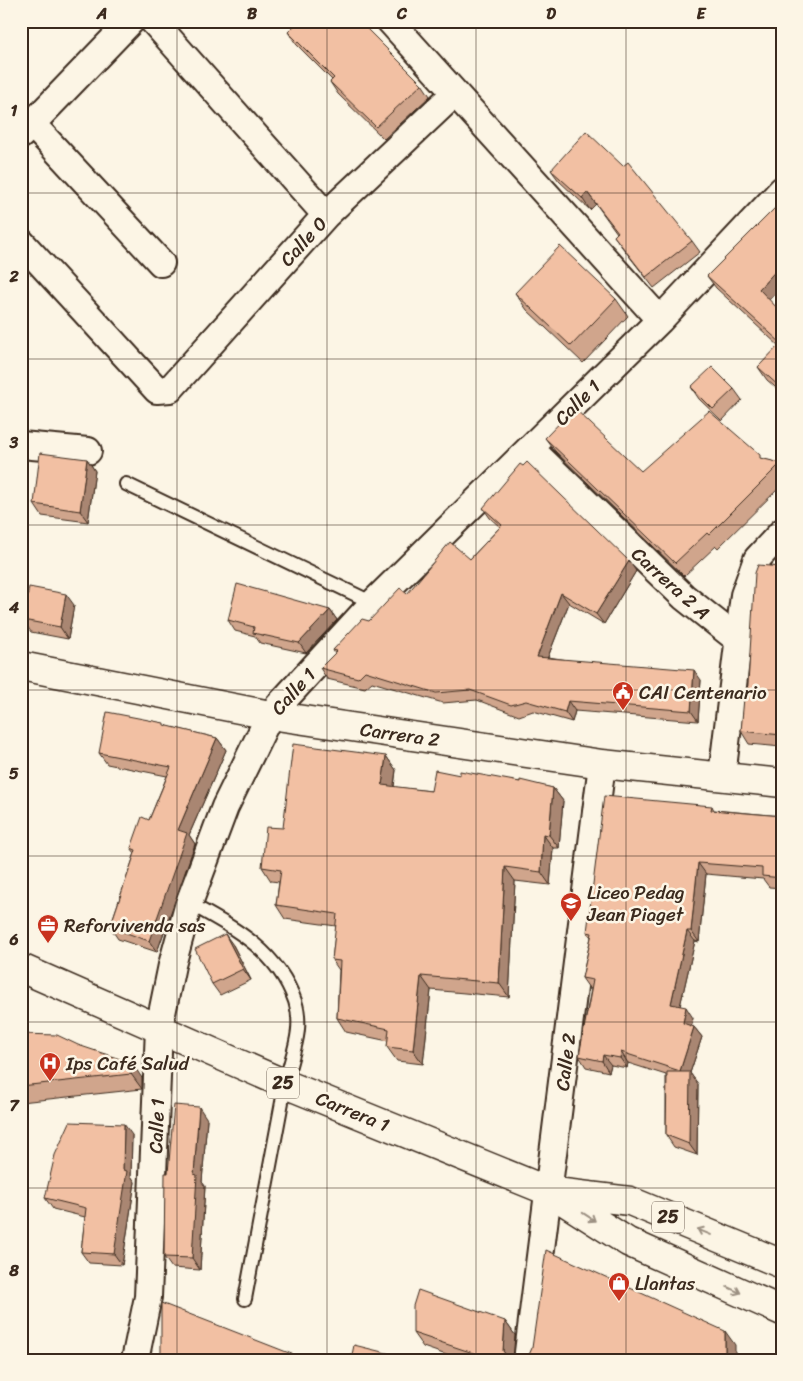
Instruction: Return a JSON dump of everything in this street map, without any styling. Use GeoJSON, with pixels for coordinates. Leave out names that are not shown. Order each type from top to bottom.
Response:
{"type":"FeatureCollection","features":[{"type":"Feature","properties":{"kind":"main road","name":"Carrera 2"},"geometry":{"type":"LineString","coordinates":[[21,666],[270,715],[602,764],[782,782]]}},
{"type":"Feature","properties":{"kind":"main road","name":"Carrera 1"},"geometry":{"type":"LineString","coordinates":[[21,968],[285,1084],[548,1191],[628,1242],[782,1311]]}},
{"type":"Feature","properties":{"kind":"main road","name":"Carrera 1"},"geometry":{"type":"LineString","coordinates":[[548,1191],[630,1200],[782,1264]]}},
{"type":"Feature","properties":{"kind":"street"},"geometry":{"type":"LineString","coordinates":[[131,21],[26,129],[161,263]]}},
{"type":"Feature","properties":{"kind":"street"},"geometry":{"type":"LineString","coordinates":[[153,21],[326,215]]}},
{"type":"Feature","properties":{"kind":"street"},"geometry":{"type":"LineString","coordinates":[[390,21],[660,320]]}},
{"type":"Feature","properties":{"kind":"street","name":"Calle 0"},"geometry":{"type":"LineString","coordinates":[[21,242],[157,390],[170,388],[326,215],[455,93]]}},
{"type":"Feature","properties":{"kind":"street","name":"Calle 1"},"geometry":{"type":"LineString","coordinates":[[135,1360],[148,1297],[160,1028],[172,965],[190,903],[225,807],[270,715],[373,603],[660,320],[782,190]]}},
{"type":"Feature","properties":{"kind":"street"},"geometry":{"type":"LineString","coordinates":[[21,445],[88,451]]}},
{"type":"Feature","properties":{"kind":"street","name":"Carrera 2 A"},"geometry":{"type":"LineString","coordinates":[[531,449],[684,598],[737,639],[744,595],[769,560]]}},
{"type":"Feature","properties":{"kind":"street"},"geometry":{"type":"LineString","coordinates":[[769,560],[782,532]]}},
{"type":"Feature","properties":{"kind":"street"},"geometry":{"type":"LineString","coordinates":[[722,776],[737,639]]}},
{"type":"Feature","properties":{"kind":"street","name":"Calle 2"},"geometry":{"type":"LineString","coordinates":[[527,1360],[602,764]]}},
{"type":"Feature","properties":{"kind":"lane"},"geometry":{"type":"LineString","coordinates":[[126,484],[373,603]]}},
{"type":"Feature","properties":{"kind":"lane"},"geometry":{"type":"LineString","coordinates":[[190,903],[238,930],[273,960],[294,1001],[298,1017],[299,1035],[285,1084],[245,1299]]}},
{"type":"Feature","properties":{"kind":"building"},"geometry":{"type":"Polygon","coordinates":[[[299,21],[359,21],[422,84],[376,127],[330,82],[334,78],[288,32],[299,21]]]}},
{"type":"Feature","properties":{"kind":"building"},"geometry":{"type":"Polygon","coordinates":[[[586,131],[623,166],[628,162],[692,241],[646,277],[614,236],[618,232],[587,192],[582,198],[551,170],[586,131]]]}},
{"type":"Feature","properties":{"kind":"building"},"geometry":{"type":"Polygon","coordinates":[[[782,200],[782,264],[759,289],[782,313],[782,389],[758,367],[781,343],[707,276],[782,200]]]}},
{"type":"Feature","properties":{"kind":"building"},"geometry":{"type":"Polygon","coordinates":[[[560,246],[616,299],[571,346],[515,293],[560,246]]]}},
{"type":"Feature","properties":{"kind":"building"},"geometry":{"type":"Polygon","coordinates":[[[712,367],[734,389],[713,409],[691,387],[712,367]]]}},
{"type":"Feature","properties":{"kind":"building"},"geometry":{"type":"Polygon","coordinates":[[[574,408],[641,471],[709,411],[760,455],[760,458],[781,463],[709,535],[707,533],[675,563],[545,438],[574,408]]]}},
{"type":"Feature","properties":{"kind":"building"},"geometry":{"type":"Polygon","coordinates":[[[40,453],[87,459],[80,511],[34,504],[40,453]]]}},
{"type":"Feature","properties":{"kind":"building"},"geometry":{"type":"Polygon","coordinates":[[[527,462],[629,561],[596,614],[561,593],[537,657],[694,670],[691,711],[568,701],[565,712],[526,701],[511,705],[470,690],[436,693],[365,671],[358,678],[320,668],[337,651],[333,650],[362,619],[369,621],[400,588],[407,594],[450,542],[470,559],[502,525],[483,508],[520,464],[523,466],[527,462]]]}},
{"type":"Feature","properties":{"kind":"building"},"geometry":{"type":"Polygon","coordinates":[[[758,565],[782,567],[782,735],[741,731],[744,698],[747,699],[755,573],[758,565]]]}},
{"type":"Feature","properties":{"kind":"building"},"geometry":{"type":"Polygon","coordinates":[[[237,584],[330,610],[299,643],[253,633],[254,627],[228,620],[237,584]]]}},
{"type":"Feature","properties":{"kind":"building"},"geometry":{"type":"Polygon","coordinates":[[[29,587],[66,594],[60,627],[23,620],[29,587]]]}},
{"type":"Feature","properties":{"kind":"building"},"geometry":{"type":"Polygon","coordinates":[[[107,712],[164,723],[164,725],[217,738],[178,830],[187,833],[149,941],[110,927],[136,850],[131,848],[142,817],[149,820],[171,767],[99,753],[107,712]]]}},
{"type":"Feature","properties":{"kind":"building"},"geometry":{"type":"Polygon","coordinates":[[[293,744],[386,756],[382,785],[431,791],[435,770],[460,775],[460,771],[520,782],[520,780],[553,788],[549,835],[543,834],[541,872],[505,867],[499,983],[421,976],[413,1050],[387,1047],[389,1029],[337,1018],[340,961],[332,960],[337,914],[276,905],[281,870],[262,867],[266,827],[283,828],[293,744]]]}},
{"type":"Feature","properties":{"kind":"building"},"geometry":{"type":"Polygon","coordinates":[[[604,796],[712,806],[711,810],[782,816],[782,878],[762,876],[762,868],[698,863],[691,931],[687,931],[671,1004],[686,1007],[683,1023],[694,1027],[680,1071],[621,1052],[620,1058],[603,1055],[602,1061],[579,1056],[593,980],[582,978],[592,933],[587,932],[604,796]]]}},
{"type":"Feature","properties":{"kind":"building"},"geometry":{"type":"Polygon","coordinates":[[[225,934],[243,969],[212,984],[195,949],[225,934]]]}},
{"type":"Feature","properties":{"kind":"building"},"geometry":{"type":"Polygon","coordinates":[[[21,1034],[57,1035],[78,1045],[132,1063],[131,1074],[21,1086],[21,1034]]]}},
{"type":"Feature","properties":{"kind":"building"},"geometry":{"type":"Polygon","coordinates":[[[667,1072],[690,1072],[689,1144],[666,1135],[667,1072]]]}},
{"type":"Feature","properties":{"kind":"building"},"geometry":{"type":"Polygon","coordinates":[[[174,1105],[199,1107],[194,1174],[197,1175],[192,1258],[164,1257],[165,1173],[168,1173],[174,1105]]]}},
{"type":"Feature","properties":{"kind":"building"},"geometry":{"type":"Polygon","coordinates":[[[70,1122],[124,1124],[123,1170],[127,1171],[114,1254],[81,1252],[86,1208],[45,1198],[55,1155],[70,1122]]]}},
{"type":"Feature","properties":{"kind":"building"},"geometry":{"type":"Polygon","coordinates":[[[546,1250],[725,1331],[725,1360],[521,1360],[529,1355],[532,1348],[546,1250]]]}},
{"type":"Feature","properties":{"kind":"building"},"geometry":{"type":"Polygon","coordinates":[[[418,1290],[505,1321],[503,1351],[508,1358],[513,1360],[494,1360],[413,1333],[413,1306],[418,1290]]]}},
{"type":"Feature","properties":{"kind":"building"},"geometry":{"type":"Polygon","coordinates":[[[161,1303],[307,1360],[161,1360],[161,1303]]]}},
{"type":"Feature","properties":{"kind":"building"},"geometry":{"type":"Polygon","coordinates":[[[354,1345],[415,1360],[351,1360],[354,1345]]]}},
{"type":"Feature","properties":{"kind":"place","name":"CAI Centenario"},"geometry":{"type":"Point","coordinates":[623,711]}},
{"type":"Feature","properties":{"kind":"place","name":"Liceo Pedag Jean Piaget"},"geometry":{"type":"Point","coordinates":[571,922]}},
{"type":"Feature","properties":{"kind":"place","name":"Reforvivenda sas"},"geometry":{"type":"Point","coordinates":[48,944]}},
{"type":"Feature","properties":{"kind":"place","name":"Ips Café Salud"},"geometry":{"type":"Point","coordinates":[50,1082]}},
{"type":"Feature","properties":{"kind":"place","name":"Llantas"},"geometry":{"type":"Point","coordinates":[619,1302]}}]}
